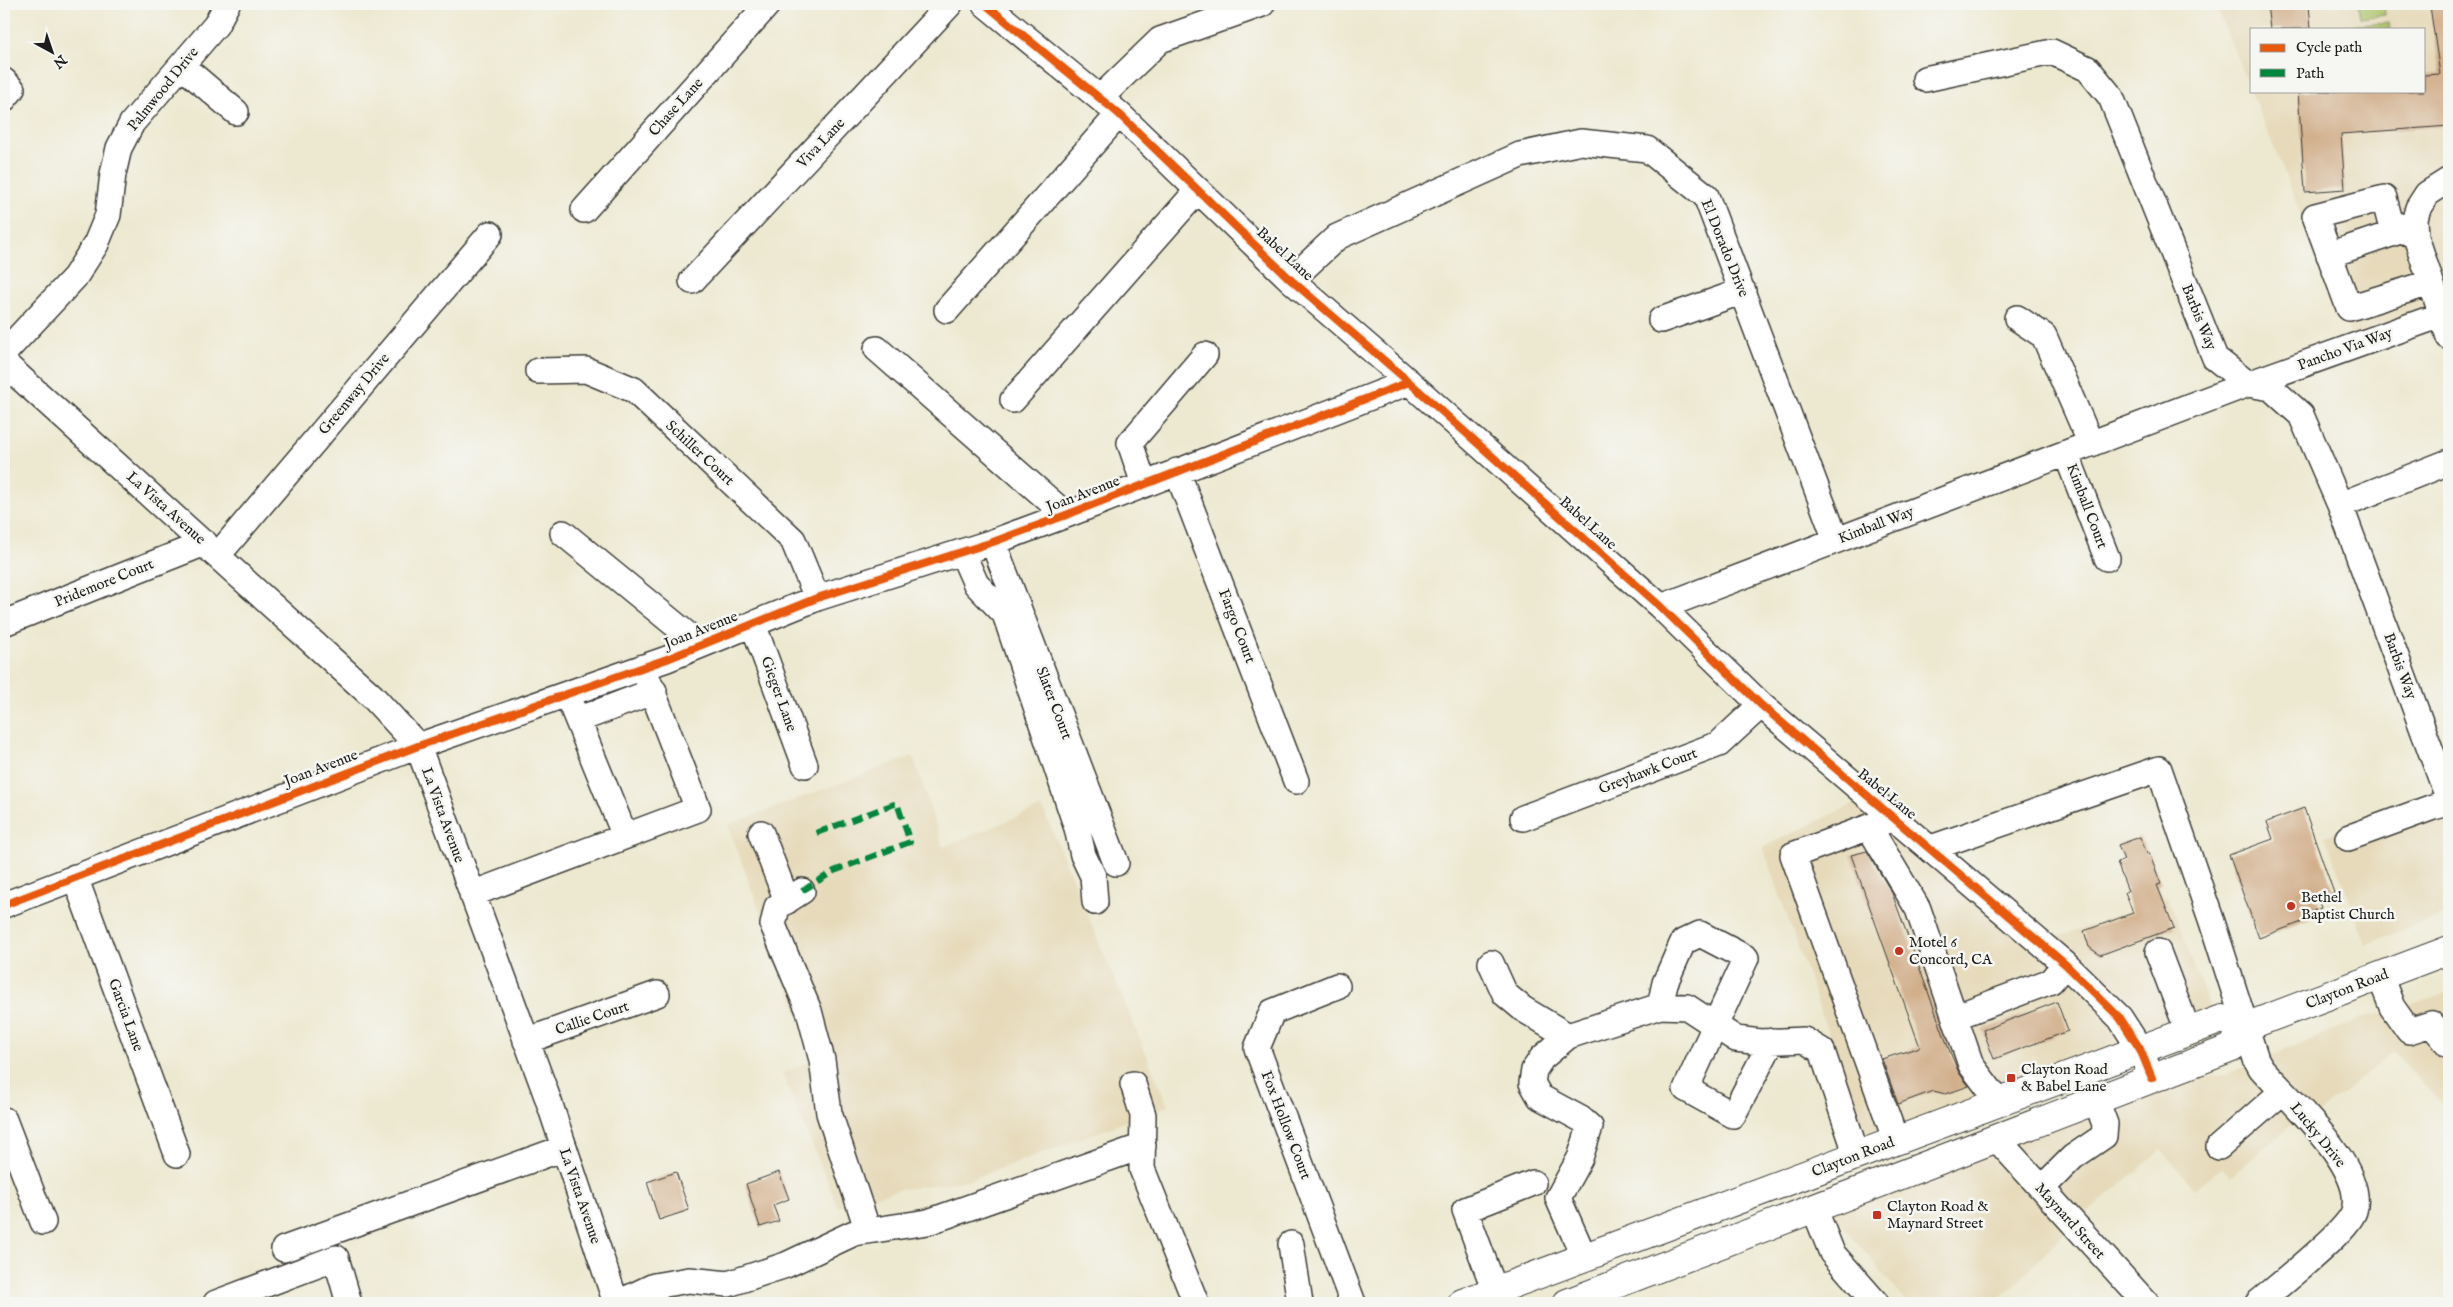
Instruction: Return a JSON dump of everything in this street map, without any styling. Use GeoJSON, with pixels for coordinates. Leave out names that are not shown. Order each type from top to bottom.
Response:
{"type":"FeatureCollection","features":[{"type":"Feature","properties":{"kind":"main road","name":"Clayton Road"},"geometry":{"type":"LineString","coordinates":[[1462,1303],[2188,1031],[2222,1019],[2245,1028],[2449,951]]}},
{"type":"Feature","properties":{"kind":"main road"},"geometry":{"type":"LineString","coordinates":[[1567,1303],[2232,1048],[2245,1028]]}},
{"type":"Feature","properties":{"kind":"street","name":"Palmwood Drive"},"geometry":{"type":"LineString","coordinates":[[4,353],[75,276],[96,244],[108,215],[113,174],[119,148],[132,123],[216,25],[227,4]]}},
{"type":"Feature","properties":{"kind":"street","name":"Chase Lane"},"geometry":{"type":"LineString","coordinates":[[584,210],[768,4]]}},
{"type":"Feature","properties":{"kind":"street","name":"Viva Lane"},"geometry":{"type":"LineString","coordinates":[[692,282],[950,4]]}},
{"type":"Feature","properties":{"kind":"street","name":"Babel Lane"},"geometry":{"type":"LineString","coordinates":[[985,4],[1119,114],[1291,280],[1409,382],[1660,607],[1761,705],[1867,798],[1931,848],[2065,964],[2120,1018],[2140,1049],[2152,1078]]}},
{"type":"Feature","properties":{"kind":"street"},"geometry":{"type":"LineString","coordinates":[[1100,98],[1160,40],[1262,4]]}},
{"type":"Feature","properties":{"kind":"street","name":"Barbis Way"},"geometry":{"type":"LineString","coordinates":[[1925,78],[2052,52],[2088,69],[2111,97],[2215,358],[2248,384],[2272,388],[2301,415],[2340,505],[2449,802]]}},
{"type":"Feature","properties":{"kind":"street"},"geometry":{"type":"LineString","coordinates":[[182,66],[236,112]]}},
{"type":"Feature","properties":{"kind":"street"},"geometry":{"type":"LineString","coordinates":[[4,81],[12,89],[4,99]]}},
{"type":"Feature","properties":{"kind":"street"},"geometry":{"type":"LineString","coordinates":[[947,310],[1119,114]]}},
{"type":"Feature","properties":{"kind":"street","name":"El Dorado Drive"},"geometry":{"type":"LineString","coordinates":[[1291,280],[1337,237],[1520,155],[1581,142],[1647,149],[1706,196],[1836,540]]}},
{"type":"Feature","properties":{"kind":"street"},"geometry":{"type":"LineString","coordinates":[[2410,234],[2418,208],[2427,194],[2449,180]]}},
{"type":"Feature","properties":{"kind":"street"},"geometry":{"type":"LineString","coordinates":[[1013,400],[1198,190]]}},
{"type":"Feature","properties":{"kind":"street"},"geometry":{"type":"LineString","coordinates":[[2384,198],[2390,221],[2410,234],[2441,303],[2349,308],[2315,216],[2384,198]]}},
{"type":"Feature","properties":{"kind":"street","name":"Greenway Drive"},"geometry":{"type":"LineString","coordinates":[[211,549],[490,234]]}},
{"type":"Feature","properties":{"kind":"street"},"geometry":{"type":"LineString","coordinates":[[2329,255],[2410,234]]}},
{"type":"Feature","properties":{"kind":"street"},"geometry":{"type":"LineString","coordinates":[[1661,320],[1743,290]]}},
{"type":"Feature","properties":{"kind":"street","name":"Pancho Via Way"},"geometry":{"type":"LineString","coordinates":[[2248,384],[2441,303]]}},
{"type":"Feature","properties":{"kind":"street"},"geometry":{"type":"LineString","coordinates":[[2017,318],[2044,336],[2091,444]]}},
{"type":"Feature","properties":{"kind":"street"},"geometry":{"type":"LineString","coordinates":[[877,349],[1066,515]]}},
{"type":"Feature","properties":{"kind":"street"},"geometry":{"type":"LineString","coordinates":[[1144,484],[1130,443],[1205,355]]}},
{"type":"Feature","properties":{"kind":"street","name":"La Vista Avenue"},"geometry":{"type":"LineString","coordinates":[[4,363],[372,696],[418,746],[526,1041],[617,1303]]}},
{"type":"Feature","properties":{"kind":"street","name":"Schiller Court"},"geometry":{"type":"LineString","coordinates":[[538,371],[586,370],[634,390],[793,540],[817,598]]}},
{"type":"Feature","properties":{"kind":"street","name":"Joan Avenue"},"geometry":{"type":"LineString","coordinates":[[4,905],[418,746],[643,667],[817,598],[993,542],[1066,515],[1409,382]]}},
{"type":"Feature","properties":{"kind":"street","name":"Kimball Way"},"geometry":{"type":"LineString","coordinates":[[1660,607],[2248,384]]}},
{"type":"Feature","properties":{"kind":"street","name":"Kimball Court"},"geometry":{"type":"LineString","coordinates":[[2066,453],[2107,558]]}},
{"type":"Feature","properties":{"kind":"street"},"geometry":{"type":"LineString","coordinates":[[2340,505],[2449,462]]}},
{"type":"Feature","properties":{"kind":"street","name":"Fargo Court"},"geometry":{"type":"LineString","coordinates":[[1178,471],[1296,781]]}},
{"type":"Feature","properties":{"kind":"street"},"geometry":{"type":"LineString","coordinates":[[563,533],[700,645]]}},
{"type":"Feature","properties":{"kind":"street","name":"Slater Court"},"geometry":{"type":"LineString","coordinates":[[993,542],[1116,863]]}},
{"type":"Feature","properties":{"kind":"street","name":"Pridemore Court"},"geometry":{"type":"LineString","coordinates":[[4,623],[211,549]]}},
{"type":"Feature","properties":{"kind":"street"},"geometry":{"type":"LineString","coordinates":[[962,552],[976,584],[1005,614],[1077,828],[1083,855],[1093,876],[1095,902]]}},
{"type":"Feature","properties":{"kind":"street","name":"Gieger Lane"},"geometry":{"type":"LineString","coordinates":[[753,624],[805,765]]}},
{"type":"Feature","properties":{"kind":"street"},"geometry":{"type":"LineString","coordinates":[[472,894],[698,809],[654,691],[643,667]]}},
{"type":"Feature","properties":{"kind":"street"},"geometry":{"type":"LineString","coordinates":[[578,720],[654,691]]}},
{"type":"Feature","properties":{"kind":"street"},"geometry":{"type":"LineString","coordinates":[[568,694],[625,836]]}},
{"type":"Feature","properties":{"kind":"street","name":"Greyhawk Court"},"geometry":{"type":"LineString","coordinates":[[1523,818],[1719,744],[1761,705]]}},
{"type":"Feature","properties":{"kind":"street","name":"Lucky Drive"},"geometry":{"type":"LineString","coordinates":[[1931,848],[2159,769],[2212,922],[2245,1028],[2261,1068],[2310,1121],[2341,1159],[2356,1193],[2354,1212],[2340,1231],[2258,1303]]}},
{"type":"Feature","properties":{"kind":"street"},"geometry":{"type":"LineString","coordinates":[[2348,838],[2449,802]]}},
{"type":"Feature","properties":{"kind":"street"},"geometry":{"type":"LineString","coordinates":[[1894,818],[1794,856],[1896,1140]]}},
{"type":"Feature","properties":{"kind":"street"},"geometry":{"type":"LineString","coordinates":[[1869,827],[1918,909],[1971,1065],[1999,1102]]}},
{"type":"Feature","properties":{"kind":"street"},"geometry":{"type":"LineString","coordinates":[[762,833],[794,896],[777,908],[773,926],[809,1011],[822,1060],[829,1113],[868,1231]]}},
{"type":"Feature","properties":{"kind":"street","name":"Garcia Lane"},"geometry":{"type":"LineString","coordinates":[[74,877],[177,1154]]}},
{"type":"Feature","properties":{"kind":"street"},"geometry":{"type":"LineString","coordinates":[[1660,1006],[1665,983],[1683,942],[1700,934],[1746,958],[1686,1089],[1733,1115],[1772,1041]]}},
{"type":"Feature","properties":{"kind":"street"},"geometry":{"type":"LineString","coordinates":[[2158,952],[2188,1031]]}},
{"type":"Feature","properties":{"kind":"street"},"geometry":{"type":"LineString","coordinates":[[1491,963],[1505,994],[1523,1008],[1568,1036]]}},
{"type":"Feature","properties":{"kind":"street"},"geometry":{"type":"LineString","coordinates":[[1968,1012],[2050,980],[2065,964]]}},
{"type":"Feature","properties":{"kind":"street"},"geometry":{"type":"LineString","coordinates":[[2380,976],[2392,1007],[2409,1031],[2431,1024],[2449,1045]]}},
{"type":"Feature","properties":{"kind":"street","name":"Fox Hollow Court"},"geometry":{"type":"LineString","coordinates":[[1337,986],[1272,1012],[1257,1048],[1353,1303]]}},
{"type":"Feature","properties":{"kind":"street","name":"Callie Court"},"geometry":{"type":"LineString","coordinates":[[526,1041],[657,994]]}},
{"type":"Feature","properties":{"kind":"street"},"geometry":{"type":"LineString","coordinates":[[1584,1258],[1558,1198],[1580,1158],[1590,1127],[1581,1119],[1540,1097],[1532,1083],[1534,1070],[1542,1058],[1568,1036],[1660,1006],[1687,1007],[1736,1039],[1804,1040],[1822,1051],[1857,1156]]}},
{"type":"Feature","properties":{"kind":"street"},"geometry":{"type":"LineString","coordinates":[[1133,1084],[1143,1114],[1142,1169],[1196,1303]]}},
{"type":"Feature","properties":{"kind":"street"},"geometry":{"type":"LineString","coordinates":[[2220,1146],[2282,1092]]}},
{"type":"Feature","properties":{"kind":"street"},"geometry":{"type":"LineString","coordinates":[[2042,1188],[2073,1157],[2104,1136],[2105,1124],[2096,1100]]}},
{"type":"Feature","properties":{"kind":"street"},"geometry":{"type":"LineString","coordinates":[[4,1120],[43,1222]]}},
{"type":"Feature","properties":{"kind":"street","name":"Maynard Street"},"geometry":{"type":"LineString","coordinates":[[1996,1138],[2146,1303]]}},
{"type":"Feature","properties":{"kind":"street"},"geometry":{"type":"LineString","coordinates":[[617,1303],[654,1286],[689,1280],[728,1284],[786,1265],[854,1233],[928,1222],[1143,1146]]}},
{"type":"Feature","properties":{"kind":"street"},"geometry":{"type":"LineString","coordinates":[[284,1249],[564,1148]]}},
{"type":"Feature","properties":{"kind":"street"},"geometry":{"type":"LineString","coordinates":[[1495,1291],[1465,1210],[1533,1183]]}},
{"type":"Feature","properties":{"kind":"street"},"geometry":{"type":"LineString","coordinates":[[1814,1208],[1832,1253],[1876,1303]]}},
{"type":"Feature","properties":{"kind":"street"},"geometry":{"type":"LineString","coordinates":[[1291,1244],[1300,1303]]}},
{"type":"Feature","properties":{"kind":"street"},"geometry":{"type":"LineString","coordinates":[[216,1303],[336,1258],[349,1303]]}},
{"type":"Feature","properties":{"kind":"shaded area"},"geometry":{"type":"Polygon","coordinates":[[[2215,4],[2449,4],[2449,312],[2355,346],[2251,92],[2426,92],[2426,28],[2250,28],[2250,90],[2215,4]]]}},
{"type":"Feature","properties":{"kind":"shaded area"},"geometry":{"type":"Polygon","coordinates":[[[913,756],[943,847],[1042,807],[1168,1106],[969,1180],[902,1189],[838,1207],[782,1073],[815,1060],[728,825],[913,756]]]}},
{"type":"Feature","properties":{"kind":"shaded area"},"geometry":{"type":"Polygon","coordinates":[[[2449,791],[2449,913],[2366,944],[2325,836],[2449,791]]]}},
{"type":"Feature","properties":{"kind":"shaded area"},"geometry":{"type":"Polygon","coordinates":[[[1867,798],[2041,943],[2168,897],[2215,1022],[1869,1151],[1763,847],[1867,798]]]}},
{"type":"Feature","properties":{"kind":"shaded area"},"geometry":{"type":"Polygon","coordinates":[[[2449,991],[2449,1112],[2393,1051],[2310,1121],[2303,1114],[2231,1177],[2222,1167],[2195,1189],[2161,1150],[2073,1225],[1996,1303],[1907,1303],[1825,1204],[2152,1078],[2226,1075],[2369,1015],[2389,1014],[2449,991]]]}},
{"type":"Feature","properties":{"kind":"green space"},"geometry":{"type":"Polygon","coordinates":[[[2358,4],[2384,4],[2385,15],[2360,18],[2358,4]]]}},
{"type":"Feature","properties":{"kind":"green space"},"geometry":{"type":"Polygon","coordinates":[[[2389,23],[2390,28],[2345,28],[2345,26],[2389,23]]]}},
{"type":"Feature","properties":{"kind":"building"},"geometry":{"type":"Polygon","coordinates":[[[2267,4],[2309,5],[2311,28],[2270,28],[2267,4]]]}},
{"type":"Feature","properties":{"kind":"building"},"geometry":{"type":"Polygon","coordinates":[[[2449,4],[2449,126],[2341,134],[2345,189],[2305,192],[2298,92],[2426,92],[2426,75],[2440,74],[2430,6],[2449,4]]]}},
{"type":"Feature","properties":{"kind":"building"},"geometry":{"type":"Polygon","coordinates":[[[2304,808],[2334,893],[2318,899],[2321,908],[2308,913],[2310,919],[2259,938],[2229,855],[2273,839],[2267,822],[2304,808]]]}},
{"type":"Feature","properties":{"kind":"building"},"geometry":{"type":"Polygon","coordinates":[[[2140,837],[2147,854],[2149,853],[2161,884],[2157,885],[2174,928],[2100,955],[2089,947],[2084,931],[2133,913],[2125,892],[2128,891],[2117,863],[2124,860],[2118,845],[2140,837]]]}},
{"type":"Feature","properties":{"kind":"building","name":"Motel 6 Concord, CA"},"geometry":{"type":"Polygon","coordinates":[[[1867,851],[1892,893],[1950,1052],[1959,1073],[1969,1086],[1946,1094],[1933,1091],[1898,1104],[1882,1059],[1920,1047],[1851,855],[1867,851]]]}},
{"type":"Feature","properties":{"kind":"building"},"geometry":{"type":"Polygon","coordinates":[[[2057,1002],[2068,1031],[1994,1059],[1983,1030],[2057,1002]]]}},
{"type":"Feature","properties":{"kind":"building"},"geometry":{"type":"Polygon","coordinates":[[[676,1172],[689,1210],[659,1220],[647,1182],[676,1172]]]}},
{"type":"Feature","properties":{"kind":"building"},"geometry":{"type":"Polygon","coordinates":[[[779,1172],[789,1199],[773,1205],[779,1221],[760,1227],[746,1184],[779,1172]]]}},
{"type":"Feature","properties":{"kind":"marked path"},"geometry":{"type":"LineString","coordinates":[[802,891],[834,871],[910,842],[897,803],[811,835]]}},
{"type":"Feature","properties":{"kind":"cycle path"},"geometry":{"type":"LineString","coordinates":[[985,4],[1119,114],[1291,280],[1409,382],[1661,607],[1761,705],[2065,964],[2120,1018],[2140,1049],[2152,1078]]}},
{"type":"Feature","properties":{"kind":"cycle path"},"geometry":{"type":"LineString","coordinates":[[4,905],[418,746],[667,659],[817,598],[993,542],[1066,515],[1409,382]]}},
{"type":"Feature","properties":{"kind":"place","name":"Bethel Baptist Church"},"geometry":{"type":"Point","coordinates":[2291,906]}},
{"type":"Feature","properties":{"kind":"place","name":"Motel 6 Concord, CA"},"geometry":{"type":"Point","coordinates":[1899,951]}},
{"type":"Feature","properties":{"kind":"place","name":"Clayton Road & Babel Lane"},"geometry":{"type":"Point","coordinates":[2011,1078]}},
{"type":"Feature","properties":{"kind":"place","name":"Clayton Road & Maynard Street"},"geometry":{"type":"Point","coordinates":[1877,1215]}}]}
